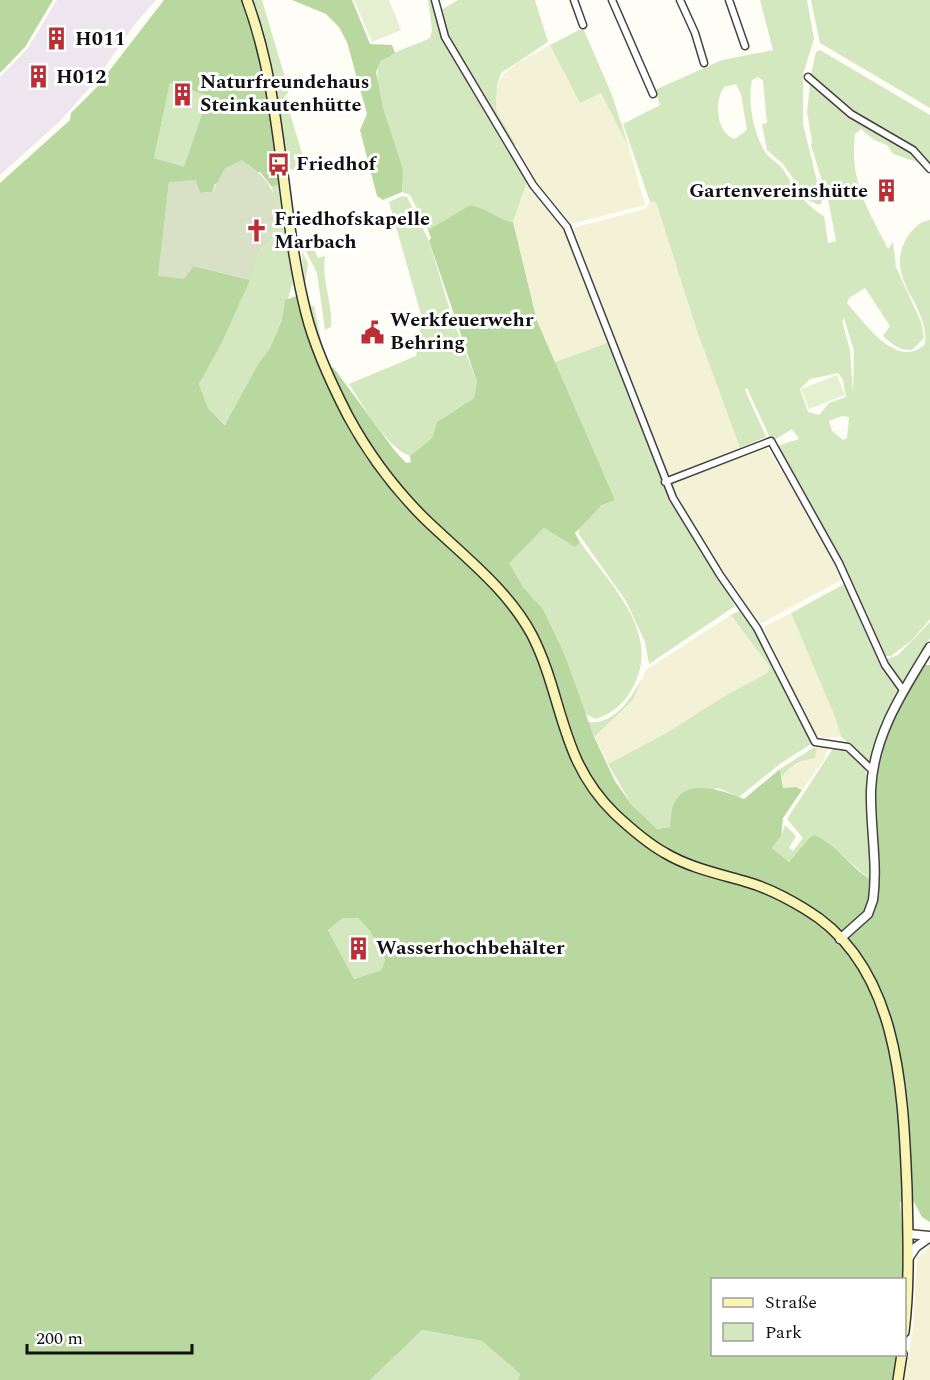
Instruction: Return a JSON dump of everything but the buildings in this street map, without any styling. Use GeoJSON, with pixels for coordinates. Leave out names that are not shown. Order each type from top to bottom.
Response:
{"type":"FeatureCollection","features":[{"type":"Feature","properties":{"kind":"main road"},"geometry":{"type":"LineString","coordinates":[[247,0],[261,46],[291,235],[307,316],[335,391],[365,444],[420,513],[498,589],[521,618],[532,636],[547,672],[572,752],[595,790],[628,826],[667,854],[714,873],[772,891],[809,911],[840,939],[870,980],[890,1030],[904,1119],[908,1234],[906,1296]]}},
{"type":"Feature","properties":{"kind":"main road"},"geometry":{"type":"LineString","coordinates":[[898,1380],[902,1356]]}},
{"type":"Feature","properties":{"kind":"street"},"geometry":{"type":"LineString","coordinates":[[435,0],[445,38],[533,184],[567,227],[665,482],[701,545],[768,646],[815,742],[848,747],[873,771]]}},
{"type":"Feature","properties":{"kind":"street"},"geometry":{"type":"LineString","coordinates":[[574,0],[583,25]]}},
{"type":"Feature","properties":{"kind":"street"},"geometry":{"type":"LineString","coordinates":[[612,0],[652,94]]}},
{"type":"Feature","properties":{"kind":"street"},"geometry":{"type":"LineString","coordinates":[[680,0],[695,33],[704,63]]}},
{"type":"Feature","properties":{"kind":"street"},"geometry":{"type":"LineString","coordinates":[[729,0],[746,46]]}},
{"type":"Feature","properties":{"kind":"street"},"geometry":{"type":"LineString","coordinates":[[808,77],[852,114],[913,150],[930,170]]}},
{"type":"Feature","properties":{"kind":"street"},"geometry":{"type":"LineString","coordinates":[[665,482],[771,441],[843,572],[881,658],[903,690]]}},
{"type":"Feature","properties":{"kind":"street"},"geometry":{"type":"LineString","coordinates":[[840,939],[868,914],[873,900],[873,771],[882,735],[903,690],[930,647]]}},
{"type":"Feature","properties":{"kind":"street"},"geometry":{"type":"LineString","coordinates":[[908,1234],[930,1236]]}},
{"type":"Feature","properties":{"kind":"street"},"geometry":{"type":"LineString","coordinates":[[908,1260],[916,1247],[930,1236]]}},
{"type":"Feature","properties":{"kind":"shaded area"},"geometry":{"type":"Polygon","coordinates":[[[57,0],[156,0],[135,24],[93,84],[60,121],[0,175],[0,77],[28,48],[57,0]]]}},
{"type":"Feature","properties":{"kind":"shaded area"},"geometry":{"type":"Polygon","coordinates":[[[550,45],[580,103],[601,93],[629,148],[645,205],[571,224],[536,181],[496,110],[497,85],[502,76],[517,63],[550,45]]]}},
{"type":"Feature","properties":{"kind":"shaded area"},"geometry":{"type":"Polygon","coordinates":[[[528,179],[567,230],[612,341],[553,363],[537,321],[513,222],[528,179]]]}},
{"type":"Feature","properties":{"kind":"shaded area"},"geometry":{"type":"Polygon","coordinates":[[[656,201],[697,331],[740,448],[670,477],[664,470],[573,228],[645,209],[650,202],[656,201]]]}},
{"type":"Feature","properties":{"kind":"shaded area"},"geometry":{"type":"Polygon","coordinates":[[[765,445],[800,500],[843,579],[762,623],[757,621],[704,544],[670,483],[765,445]]]}},
{"type":"Feature","properties":{"kind":"shaded area"},"geometry":{"type":"Polygon","coordinates":[[[791,613],[835,717],[841,737],[823,738],[813,731],[764,630],[764,627],[791,613]]]}},
{"type":"Feature","properties":{"kind":"shaded area"},"geometry":{"type":"Polygon","coordinates":[[[731,615],[771,667],[767,673],[723,697],[668,732],[608,764],[594,737],[633,700],[646,670],[731,615]]]}},
{"type":"Feature","properties":{"kind":"shaded area"},"geometry":{"type":"Polygon","coordinates":[[[828,747],[824,760],[802,790],[783,788],[782,777],[787,769],[807,759],[817,748],[828,747]]]}},
{"type":"Feature","properties":{"kind":"shaded area"},"geometry":{"type":"Polygon","coordinates":[[[930,1246],[930,1380],[904,1380],[913,1328],[917,1258],[930,1246]]]}},
{"type":"Feature","properties":{"kind":"green space"},"geometry":{"type":"Polygon","coordinates":[[[0,0],[53,0],[25,47],[0,73],[0,0]]]}},
{"type":"Feature","properties":{"kind":"green space"},"geometry":{"type":"Polygon","coordinates":[[[164,0],[245,0],[267,83],[280,184],[272,187],[260,172],[215,184],[212,192],[200,193],[169,182],[159,276],[194,266],[250,280],[222,342],[199,384],[208,409],[225,425],[258,364],[270,348],[282,320],[285,300],[299,295],[325,373],[333,367],[395,451],[406,463],[411,462],[410,456],[432,438],[437,422],[474,398],[477,382],[429,241],[431,238],[428,230],[470,205],[513,222],[537,321],[615,500],[601,506],[575,533],[580,542],[575,547],[544,528],[509,563],[523,587],[543,609],[564,653],[594,737],[615,781],[631,804],[657,829],[670,827],[674,803],[688,790],[706,788],[744,799],[780,769],[783,788],[796,787],[802,790],[783,818],[781,836],[772,848],[789,862],[814,835],[829,844],[860,872],[877,883],[874,800],[879,758],[902,703],[925,665],[930,665],[930,1222],[922,1217],[914,1202],[900,1202],[903,1238],[902,1278],[711,1278],[711,1356],[896,1356],[892,1380],[518,1380],[520,1374],[482,1341],[422,1330],[370,1380],[0,1380],[0,183],[70,120],[71,113],[96,88],[164,0]],[[170,83],[154,158],[184,167],[208,96],[170,83]],[[343,918],[328,930],[354,979],[381,971],[385,960],[370,931],[358,918],[343,918]]]}},
{"type":"Feature","properties":{"kind":"green space"},"geometry":{"type":"Polygon","coordinates":[[[254,0],[262,0],[289,91],[285,97],[305,163],[304,168],[296,171],[288,168],[279,106],[254,0]]]}},
{"type":"Feature","properties":{"kind":"green space"},"geometry":{"type":"Polygon","coordinates":[[[292,0],[352,0],[370,44],[392,45],[395,53],[381,61],[376,72],[383,108],[403,170],[402,192],[383,200],[377,196],[360,130],[367,114],[347,42],[339,27],[326,14],[292,0]]]}},
{"type":"Feature","properties":{"kind":"green space"},"geometry":{"type":"Polygon","coordinates":[[[354,0],[389,0],[401,30],[372,42],[354,0]]]}},
{"type":"Feature","properties":{"kind":"green space"},"geometry":{"type":"Polygon","coordinates":[[[428,0],[432,0],[436,13],[458,0],[535,0],[548,42],[501,73],[497,85],[496,110],[516,145],[513,147],[528,179],[513,222],[470,205],[428,230],[410,195],[402,192],[399,162],[378,87],[378,72],[385,58],[430,38],[432,30],[428,0]]]}},
{"type":"Feature","properties":{"kind":"green space"},"geometry":{"type":"Polygon","coordinates":[[[760,0],[807,0],[814,39],[803,74],[803,124],[822,202],[820,205],[809,201],[783,164],[767,150],[762,124],[767,123],[763,81],[758,77],[752,80],[750,98],[755,127],[765,152],[782,168],[805,201],[824,216],[828,243],[836,241],[829,204],[811,145],[807,112],[810,84],[830,100],[811,74],[816,52],[820,50],[930,115],[930,165],[922,155],[917,162],[893,154],[887,145],[874,140],[861,129],[855,134],[855,166],[862,194],[888,249],[893,242],[896,267],[921,322],[924,338],[912,350],[899,348],[890,342],[883,336],[890,326],[865,288],[849,298],[847,303],[882,341],[904,352],[914,351],[925,344],[925,329],[903,278],[900,265],[901,251],[913,230],[920,223],[930,220],[930,619],[912,640],[891,656],[882,656],[849,579],[777,446],[799,439],[792,429],[773,441],[747,388],[745,390],[766,437],[740,448],[697,331],[656,202],[650,202],[623,124],[660,105],[655,90],[722,60],[773,50],[760,0]],[[736,84],[724,87],[719,100],[719,116],[724,130],[735,139],[747,130],[741,94],[736,84]],[[844,318],[842,321],[850,350],[853,394],[854,351],[844,318]],[[838,373],[810,379],[800,389],[808,412],[819,415],[829,403],[846,397],[843,380],[838,373]],[[842,416],[829,421],[832,431],[843,440],[847,438],[849,417],[842,416]]]}},
{"type":"Feature","properties":{"kind":"green space"},"geometry":{"type":"Polygon","coordinates":[[[811,0],[930,0],[930,108],[820,43],[811,0]]]}},
{"type":"Feature","properties":{"kind":"green space"},"geometry":{"type":"Polygon","coordinates":[[[583,28],[612,95],[629,148],[601,93],[580,103],[550,45],[583,28]]]}},
{"type":"Feature","properties":{"kind":"green space"},"geometry":{"type":"Polygon","coordinates":[[[170,83],[208,96],[184,168],[154,158],[170,83]]]}},
{"type":"Feature","properties":{"kind":"green space"},"geometry":{"type":"Polygon","coordinates":[[[242,160],[261,175],[272,191],[277,209],[279,233],[259,251],[250,280],[194,266],[184,279],[158,276],[169,182],[196,180],[200,193],[212,192],[225,168],[242,160]]]}},
{"type":"Feature","properties":{"kind":"green space"},"geometry":{"type":"Polygon","coordinates":[[[280,184],[293,281],[282,320],[270,348],[258,364],[226,425],[207,409],[199,384],[243,296],[259,251],[279,233],[272,187],[280,184]]]}},
{"type":"Feature","properties":{"kind":"green space"},"geometry":{"type":"Polygon","coordinates":[[[402,196],[407,197],[429,241],[452,317],[477,382],[474,398],[437,422],[432,438],[410,456],[384,435],[349,384],[416,356],[422,318],[389,202],[402,196]]]}},
{"type":"Feature","properties":{"kind":"green space"},"geometry":{"type":"Polygon","coordinates":[[[309,237],[318,258],[325,256],[331,327],[325,330],[317,273],[305,249],[309,237]]]}},
{"type":"Feature","properties":{"kind":"green space"},"geometry":{"type":"Polygon","coordinates":[[[302,251],[308,264],[305,284],[311,306],[314,306],[315,310],[321,340],[318,342],[304,294],[302,251]]]}},
{"type":"Feature","properties":{"kind":"green space"},"geometry":{"type":"Polygon","coordinates":[[[612,341],[663,483],[735,606],[649,664],[645,642],[626,601],[578,533],[588,517],[615,500],[553,363],[612,341]]]}},
{"type":"Feature","properties":{"kind":"green space"},"geometry":{"type":"Polygon","coordinates":[[[837,375],[845,395],[809,409],[801,389],[837,375]]]}},
{"type":"Feature","properties":{"kind":"green space"},"geometry":{"type":"Polygon","coordinates":[[[544,528],[574,546],[580,542],[629,610],[637,629],[641,648],[641,667],[633,687],[618,707],[596,719],[585,714],[564,653],[543,609],[523,587],[508,563],[544,528]]]}},
{"type":"Feature","properties":{"kind":"green space"},"geometry":{"type":"Polygon","coordinates":[[[846,583],[901,690],[888,711],[869,762],[841,737],[835,717],[791,613],[846,583]]]}},
{"type":"Feature","properties":{"kind":"green space"},"geometry":{"type":"Polygon","coordinates":[[[739,611],[747,618],[768,650],[791,694],[811,744],[781,763],[739,797],[718,788],[674,802],[670,827],[657,829],[631,804],[608,764],[668,732],[723,697],[767,673],[770,667],[731,615],[739,611]]]}},
{"type":"Feature","properties":{"kind":"green space"},"geometry":{"type":"Polygon","coordinates":[[[930,622],[930,638],[902,685],[884,660],[898,655],[930,622]]]}},
{"type":"Feature","properties":{"kind":"green space"},"geometry":{"type":"Polygon","coordinates":[[[642,679],[633,700],[594,737],[588,722],[598,722],[614,715],[627,702],[642,679]]]}},
{"type":"Feature","properties":{"kind":"green space"},"geometry":{"type":"Polygon","coordinates":[[[834,747],[859,760],[867,774],[871,880],[815,835],[809,838],[789,862],[772,848],[781,836],[785,825],[796,836],[789,848],[793,851],[803,838],[787,819],[834,747]]]}},
{"type":"Feature","properties":{"kind":"green space"},"geometry":{"type":"Polygon","coordinates":[[[813,748],[817,748],[815,758],[796,764],[782,777],[780,769],[813,748]]]}},
{"type":"Feature","properties":{"kind":"green space"},"geometry":{"type":"Polygon","coordinates":[[[343,918],[358,918],[370,931],[385,960],[381,972],[354,979],[328,930],[343,918]]]}},
{"type":"Feature","properties":{"kind":"green space"},"geometry":{"type":"Polygon","coordinates":[[[421,1330],[482,1341],[520,1374],[518,1380],[370,1380],[421,1330]]]}},
{"type":"Feature","properties":{"kind":"place","name":"H011"},"geometry":{"type":"Point","coordinates":[57,39]}},
{"type":"Feature","properties":{"kind":"place","name":"H012"},"geometry":{"type":"Point","coordinates":[38,77]}},
{"type":"Feature","properties":{"kind":"place","name":"Naturfreundehaus Steinkautenhütte"},"geometry":{"type":"Point","coordinates":[182,94]}},
{"type":"Feature","properties":{"kind":"place","name":"Friedhof"},"geometry":{"type":"Point","coordinates":[278,164]}},
{"type":"Feature","properties":{"kind":"place","name":"Gartenvereinshütte"},"geometry":{"type":"Point","coordinates":[886,191]}},
{"type":"Feature","properties":{"kind":"place","name":"Friedhofskapelle Marbach"},"geometry":{"type":"Point","coordinates":[256,230]}},
{"type":"Feature","properties":{"kind":"place","name":"Werkfeuerwehr Behring"},"geometry":{"type":"Point","coordinates":[372,332]}},
{"type":"Feature","properties":{"kind":"place","name":"Wasserhochbehälter"},"geometry":{"type":"Point","coordinates":[358,948]}}]}
